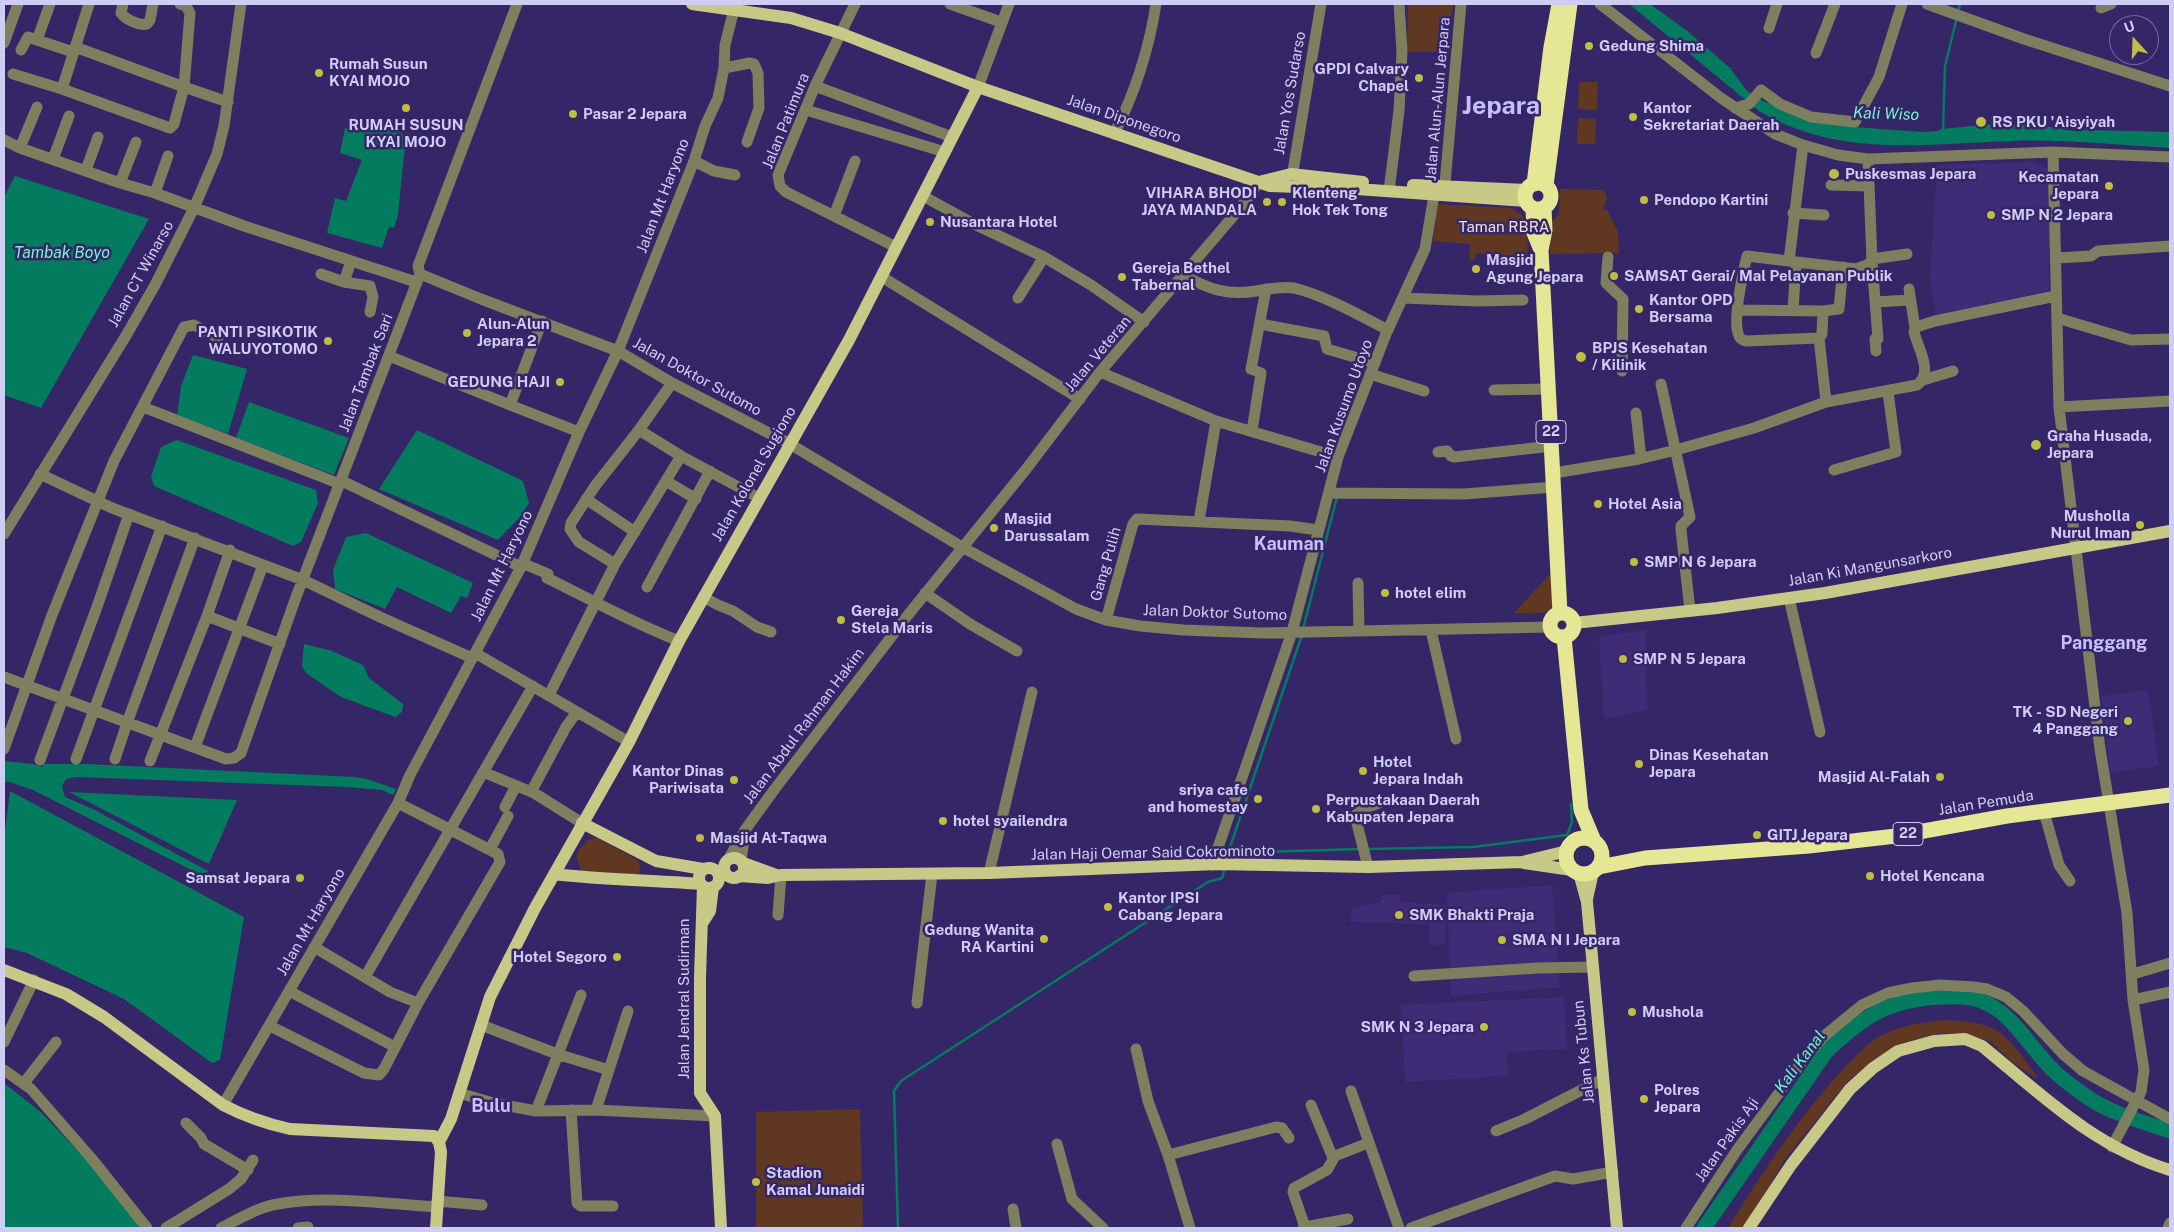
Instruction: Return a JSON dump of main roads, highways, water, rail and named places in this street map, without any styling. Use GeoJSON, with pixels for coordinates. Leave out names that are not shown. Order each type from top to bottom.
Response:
{"type":"FeatureCollection","features":[{"type":"Feature","properties":{"kind":"highway","name":"22"},"geometry":{"type":"LineString","coordinates":[[1559,4],[1551,48],[1535,196],[1545,230],[1541,250],[1560,614]]}},
{"type":"Feature","properties":{"kind":"highway","name":"22"},"geometry":{"type":"LineString","coordinates":[[1535,196],[1570,4]]}},
{"type":"Feature","properties":{"kind":"highway"},"geometry":{"type":"LineString","coordinates":[[1560,614],[1569,616],[1574,623],[1572,632],[1564,637],[1555,635],[1550,627],[1553,618],[1560,614]]}},
{"type":"Feature","properties":{"kind":"highway"},"geometry":{"type":"LineString","coordinates":[[1564,637],[1581,810],[1590,863],[1568,864],[1569,847],[1581,810]]}},
{"type":"Feature","properties":{"kind":"highway","name":"Jalan Pemuda"},"geometry":{"type":"LineString","coordinates":[[1590,863],[1809,846],[1896,836],[2007,816],[2170,795]]}},
{"type":"Feature","properties":{"kind":"highway","name":"22"},"geometry":{"type":"LineString","coordinates":[[1569,847],[1582,838],[1590,863]]}},
{"type":"Feature","properties":{"kind":"main road","name":"Jalan Diponegoro"},"geometry":{"type":"LineString","coordinates":[[692,4],[791,18],[840,33],[978,86],[1259,182],[1291,181],[1441,193],[1535,196]]}},
{"type":"Feature","properties":{"kind":"main road","name":"Jalan Kolonel Sugiono"},"geometry":{"type":"LineString","coordinates":[[554,874],[630,742],[679,641],[882,277],[978,86]]}},
{"type":"Feature","properties":{"kind":"main road","name":"Jalan Ki Mangunsarkoro"},"geometry":{"type":"LineString","coordinates":[[1574,623],[1789,598],[2170,531]]}},
{"type":"Feature","properties":{"kind":"main road"},"geometry":{"type":"LineString","coordinates":[[582,824],[656,862],[707,868],[718,872],[717,882]]}},
{"type":"Feature","properties":{"kind":"main road","name":"Jalan Haji Oemar Said Cokrominoto"},"geometry":{"type":"LineString","coordinates":[[554,874],[626,881],[717,882],[780,876],[990,874],[1214,864],[1234,865],[1365,855],[1522,862],[1569,847]]}},
{"type":"Feature","properties":{"kind":"main road"},"geometry":{"type":"LineString","coordinates":[[717,882],[699,874],[707,868],[736,858],[780,876]]}},
{"type":"Feature","properties":{"kind":"main road"},"geometry":{"type":"LineString","coordinates":[[717,882],[725,872],[727,861]]}},
{"type":"Feature","properties":{"kind":"main road"},"geometry":{"type":"LineString","coordinates":[[653,880],[656,862]]}},
{"type":"Feature","properties":{"kind":"main road"},"geometry":{"type":"LineString","coordinates":[[717,882],[744,868],[742,862]]}},
{"type":"Feature","properties":{"kind":"main road"},"geometry":{"type":"LineString","coordinates":[[1522,862],[1590,863]]}},
{"type":"Feature","properties":{"kind":"main road","name":"Jalan Ks Tubun"},"geometry":{"type":"LineString","coordinates":[[1590,863],[1587,902],[1617,1228]]}},
{"type":"Feature","properties":{"kind":"main road"},"geometry":{"type":"LineString","coordinates":[[436,1228],[441,1165],[439,1142],[451,1119],[490,997],[554,874]]}},
{"type":"Feature","properties":{"kind":"main road","name":"Jalan Jendral Sudirman"},"geometry":{"type":"LineString","coordinates":[[717,882],[702,922],[700,1093],[715,1116],[721,1228]]}},
{"type":"Feature","properties":{"kind":"main road"},"geometry":{"type":"LineString","coordinates":[[4,970],[34,980],[66,994],[104,1016],[223,1105],[269,1124],[290,1129],[431,1135],[439,1142]]}},
{"type":"Feature","properties":{"kind":"main road"},"geometry":{"type":"LineString","coordinates":[[1749,1228],[1791,1165],[1857,1082],[1873,1068],[1898,1052],[1934,1041],[1965,1039],[1982,1046],[2065,1115],[2114,1143],[2137,1159],[2170,1170]]}},
{"type":"Feature","properties":{"kind":"water"},"geometry":{"type":"Polygon","coordinates":[[[1629,4],[1650,4],[1686,30],[1730,68],[1747,91],[1765,102],[1854,127],[1921,132],[2003,123],[2045,126],[2074,131],[2170,132],[2170,148],[2031,141],[1882,145],[1850,142],[1819,136],[1789,126],[1759,111],[1629,4]]]}},
{"type":"Feature","properties":{"kind":"water"},"geometry":{"type":"Polygon","coordinates":[[[353,116],[406,135],[398,215],[394,228],[389,227],[382,248],[327,233],[335,198],[346,201],[362,160],[340,153],[345,128],[349,129],[353,116]]]}},
{"type":"Feature","properties":{"kind":"water","name":"Tambak Boyo"},"geometry":{"type":"Polygon","coordinates":[[[15,176],[149,219],[41,408],[4,395],[4,197],[15,176]]]}},
{"type":"Feature","properties":{"kind":"water"},"geometry":{"type":"Polygon","coordinates":[[[193,355],[247,369],[228,434],[177,415],[181,386],[193,355]]]}},
{"type":"Feature","properties":{"kind":"water"},"geometry":{"type":"Polygon","coordinates":[[[249,402],[349,438],[334,475],[236,438],[249,402]]]}},
{"type":"Feature","properties":{"kind":"water"},"geometry":{"type":"Polygon","coordinates":[[[417,430],[523,481],[529,503],[519,518],[498,540],[379,489],[417,430]]]}},
{"type":"Feature","properties":{"kind":"water"},"geometry":{"type":"Polygon","coordinates":[[[177,440],[316,490],[318,503],[301,542],[293,546],[154,486],[151,477],[161,447],[177,440]]]}},
{"type":"Feature","properties":{"kind":"water"},"geometry":{"type":"Polygon","coordinates":[[[366,533],[473,583],[467,598],[461,596],[451,613],[397,587],[385,609],[335,589],[333,570],[346,537],[366,533]]]}},
{"type":"Feature","properties":{"kind":"water"},"geometry":{"type":"Polygon","coordinates":[[[304,644],[332,651],[363,665],[369,678],[403,704],[402,712],[395,717],[341,697],[306,673],[302,666],[304,644]]]}},
{"type":"Feature","properties":{"kind":"water"},"geometry":{"type":"Polygon","coordinates":[[[4,761],[33,764],[42,767],[44,764],[87,764],[355,777],[396,789],[393,795],[382,790],[348,787],[76,777],[66,779],[62,786],[65,797],[93,809],[208,871],[207,878],[33,790],[7,781],[4,785],[4,761]]]}},
{"type":"Feature","properties":{"kind":"water"},"geometry":{"type":"Polygon","coordinates":[[[10,791],[244,917],[220,1060],[212,1063],[124,999],[27,953],[4,947],[4,840],[10,791]]]}},
{"type":"Feature","properties":{"kind":"water"},"geometry":{"type":"Polygon","coordinates":[[[69,792],[237,800],[209,864],[69,792]]]}},
{"type":"Feature","properties":{"kind":"water"},"geometry":{"type":"Polygon","coordinates":[[[4,1083],[42,1113],[100,1175],[140,1228],[4,1228],[4,1083]]]}},
{"type":"Feature","properties":{"kind":"waterway"},"geometry":{"type":"LineString","coordinates":[[1958,12],[1960,4]]}},
{"type":"Feature","properties":{"kind":"waterway"},"geometry":{"type":"LineString","coordinates":[[1943,130],[1945,66],[1957,17]]}},
{"type":"Feature","properties":{"kind":"waterway"},"geometry":{"type":"LineString","coordinates":[[1303,629],[1337,497]]}},
{"type":"Feature","properties":{"kind":"waterway"},"geometry":{"type":"LineString","coordinates":[[1226,859],[1302,635]]}},
{"type":"Feature","properties":{"kind":"waterway"},"geometry":{"type":"LineString","coordinates":[[1367,849],[1473,847],[1567,835],[1572,822],[1571,804]]}},
{"type":"Feature","properties":{"kind":"waterway"},"geometry":{"type":"LineString","coordinates":[[1228,853],[1361,849]]}},
{"type":"Feature","properties":{"kind":"waterway"},"geometry":{"type":"LineString","coordinates":[[898,1228],[894,1091],[901,1081],[1208,882],[1222,878],[1225,867]]}},
{"type":"Feature","properties":{"kind":"waterway","name":"Kali Kanal"},"geometry":{"type":"LineString","coordinates":[[1704,1228],[1826,1052],[1866,1019],[1894,1005],[1909,1001],[1957,997],[1985,1002],[2008,1018],[2045,1062],[2064,1080],[2083,1094],[2102,1106],[2170,1131]]}},
{"type":"Feature","properties":{"kind":"place","name":"Gedung Shima"},"geometry":{"type":"Point","coordinates":[1589,46]}},
{"type":"Feature","properties":{"kind":"place","name":"Rumah Susun KYAI MOJO"},"geometry":{"type":"Point","coordinates":[319,73]}},
{"type":"Feature","properties":{"kind":"place","name":"GPDI Calvary Chapel"},"geometry":{"type":"Point","coordinates":[1419,78]}},
{"type":"Feature","properties":{"kind":"place","name":"RUMAH SUSUN KYAI MOJO"},"geometry":{"type":"Point","coordinates":[406,108]}},
{"type":"Feature","properties":{"kind":"place","name":"Pasar 2 Jepara"},"geometry":{"type":"Point","coordinates":[573,114]}},
{"type":"Feature","properties":{"kind":"place","name":"Kantor Sekretariat Daerah"},"geometry":{"type":"Point","coordinates":[1633,117]}},
{"type":"Feature","properties":{"kind":"place","name":"RS PKU 'Aisyiyah"},"geometry":{"type":"Point","coordinates":[1981,122]}},
{"type":"Feature","properties":{"kind":"place","name":"Puskesmas Jepara"},"geometry":{"type":"Point","coordinates":[1834,174]}},
{"type":"Feature","properties":{"kind":"place","name":"Kecamatan Jepara"},"geometry":{"type":"Point","coordinates":[2109,186]}},
{"type":"Feature","properties":{"kind":"place","name":"Pendopo Kartini"},"geometry":{"type":"Point","coordinates":[1644,200]}},
{"type":"Feature","properties":{"kind":"place","name":"VIHARA BHODI JAYA MANDALA"},"geometry":{"type":"Point","coordinates":[1267,202]}},
{"type":"Feature","properties":{"kind":"place","name":"Klenteng Hok Tek Tong"},"geometry":{"type":"Point","coordinates":[1282,202]}},
{"type":"Feature","properties":{"kind":"place","name":"SMP N 2 Jepara"},"geometry":{"type":"Point","coordinates":[1991,215]}},
{"type":"Feature","properties":{"kind":"place","name":"Nusantara Hotel"},"geometry":{"type":"Point","coordinates":[930,222]}},
{"type":"Feature","properties":{"kind":"place","name":"Masjid Agung Jepara"},"geometry":{"type":"Point","coordinates":[1476,269]}},
{"type":"Feature","properties":{"kind":"place","name":"SAMSAT Gerai/ Mal Pelayanan Publik"},"geometry":{"type":"Point","coordinates":[1614,276]}},
{"type":"Feature","properties":{"kind":"place","name":"Gereja Bethel Tabernal"},"geometry":{"type":"Point","coordinates":[1122,277]}},
{"type":"Feature","properties":{"kind":"place","name":"Kantor OPD Bersama"},"geometry":{"type":"Point","coordinates":[1639,309]}},
{"type":"Feature","properties":{"kind":"place","name":"Alun-Alun Jepara 2"},"geometry":{"type":"Point","coordinates":[467,333]}},
{"type":"Feature","properties":{"kind":"place","name":"PANTI PSIKOTIK WALUYOTOMO"},"geometry":{"type":"Point","coordinates":[328,341]}},
{"type":"Feature","properties":{"kind":"place","name":"BPJS Kesehatan / Kilinik"},"geometry":{"type":"Point","coordinates":[1581,357]}},
{"type":"Feature","properties":{"kind":"place","name":"GEDUNG HAJI"},"geometry":{"type":"Point","coordinates":[560,382]}},
{"type":"Feature","properties":{"kind":"place","name":"Graha Husada, Jepara"},"geometry":{"type":"Point","coordinates":[2036,445]}},
{"type":"Feature","properties":{"kind":"place","name":"Hotel Asia"},"geometry":{"type":"Point","coordinates":[1598,504]}},
{"type":"Feature","properties":{"kind":"place","name":"Musholla Nurul Iman"},"geometry":{"type":"Point","coordinates":[2140,525]}},
{"type":"Feature","properties":{"kind":"place","name":"Masjid Darussalam"},"geometry":{"type":"Point","coordinates":[994,528]}},
{"type":"Feature","properties":{"kind":"place","name":"SMP N 6 Jepara"},"geometry":{"type":"Point","coordinates":[1634,562]}},
{"type":"Feature","properties":{"kind":"place","name":"hotel elim"},"geometry":{"type":"Point","coordinates":[1385,593]}},
{"type":"Feature","properties":{"kind":"place","name":"Gereja Stela Maris"},"geometry":{"type":"Point","coordinates":[841,620]}},
{"type":"Feature","properties":{"kind":"place","name":"SMP N 5 Jepara"},"geometry":{"type":"Point","coordinates":[1623,659]}},
{"type":"Feature","properties":{"kind":"place","name":"TK - SD Negeri 4 Panggang"},"geometry":{"type":"Point","coordinates":[2128,721]}},
{"type":"Feature","properties":{"kind":"place","name":"Dinas Kesehatan Jepara"},"geometry":{"type":"Point","coordinates":[1639,764]}},
{"type":"Feature","properties":{"kind":"place","name":"Hotel Jepara Indah"},"geometry":{"type":"Point","coordinates":[1363,771]}},
{"type":"Feature","properties":{"kind":"place","name":"Masjid Al-Falah"},"geometry":{"type":"Point","coordinates":[1940,777]}},
{"type":"Feature","properties":{"kind":"place","name":"Kantor Dinas Pariwisata"},"geometry":{"type":"Point","coordinates":[734,780]}},
{"type":"Feature","properties":{"kind":"place","name":"sriya cafe and homestay"},"geometry":{"type":"Point","coordinates":[1258,799]}},
{"type":"Feature","properties":{"kind":"place","name":"Perpustakaan Daerah Kabupaten Jepara"},"geometry":{"type":"Point","coordinates":[1316,809]}},
{"type":"Feature","properties":{"kind":"place","name":"hotel syailendra"},"geometry":{"type":"Point","coordinates":[943,821]}},
{"type":"Feature","properties":{"kind":"place","name":"GITJ Jepara"},"geometry":{"type":"Point","coordinates":[1757,835]}},
{"type":"Feature","properties":{"kind":"place","name":"Masjid At-Taqwa"},"geometry":{"type":"Point","coordinates":[700,838]}},
{"type":"Feature","properties":{"kind":"place","name":"Hotel Kencana"},"geometry":{"type":"Point","coordinates":[1870,876]}},
{"type":"Feature","properties":{"kind":"place","name":"Samsat Jepara"},"geometry":{"type":"Point","coordinates":[300,878]}},
{"type":"Feature","properties":{"kind":"place","name":"Kantor IPSI Cabang Jepara"},"geometry":{"type":"Point","coordinates":[1108,907]}},
{"type":"Feature","properties":{"kind":"place","name":"SMK Bhakti Praja"},"geometry":{"type":"Point","coordinates":[1399,915]}},
{"type":"Feature","properties":{"kind":"place","name":"Gedung Wanita RA Kartini"},"geometry":{"type":"Point","coordinates":[1044,939]}},
{"type":"Feature","properties":{"kind":"place","name":"SMA N I Jepara"},"geometry":{"type":"Point","coordinates":[1502,940]}},
{"type":"Feature","properties":{"kind":"place","name":"Hotel Segoro"},"geometry":{"type":"Point","coordinates":[617,957]}},
{"type":"Feature","properties":{"kind":"place","name":"Mushola"},"geometry":{"type":"Point","coordinates":[1632,1012]}},
{"type":"Feature","properties":{"kind":"place","name":"SMK N 3 Jepara"},"geometry":{"type":"Point","coordinates":[1484,1027]}},
{"type":"Feature","properties":{"kind":"place","name":"Polres Jepara"},"geometry":{"type":"Point","coordinates":[1644,1099]}},
{"type":"Feature","properties":{"kind":"place","name":"Stadion Kamal Junaidi"},"geometry":{"type":"Point","coordinates":[756,1182]}},
{"type":"Feature","properties":{"kind":"district","name":"Jepara"},"geometry":{"type":"Point","coordinates":[1501,106]}},
{"type":"Feature","properties":{"kind":"district","name":"Kauman"},"geometry":{"type":"Point","coordinates":[1289,544]}},
{"type":"Feature","properties":{"kind":"district","name":"Panggang"},"geometry":{"type":"Point","coordinates":[2104,643]}},
{"type":"Feature","properties":{"kind":"district","name":"Bulu"},"geometry":{"type":"Point","coordinates":[491,1106]}},
{"type":"Feature","properties":{"kind":"water label","name":"Kali Wiso"},"geometry":{"type":"Point","coordinates":[1886,114]}},
{"type":"Feature","properties":{"kind":"park label","name":"Taman RBRA"},"geometry":{"type":"Point","coordinates":[1504,227]}}]}
